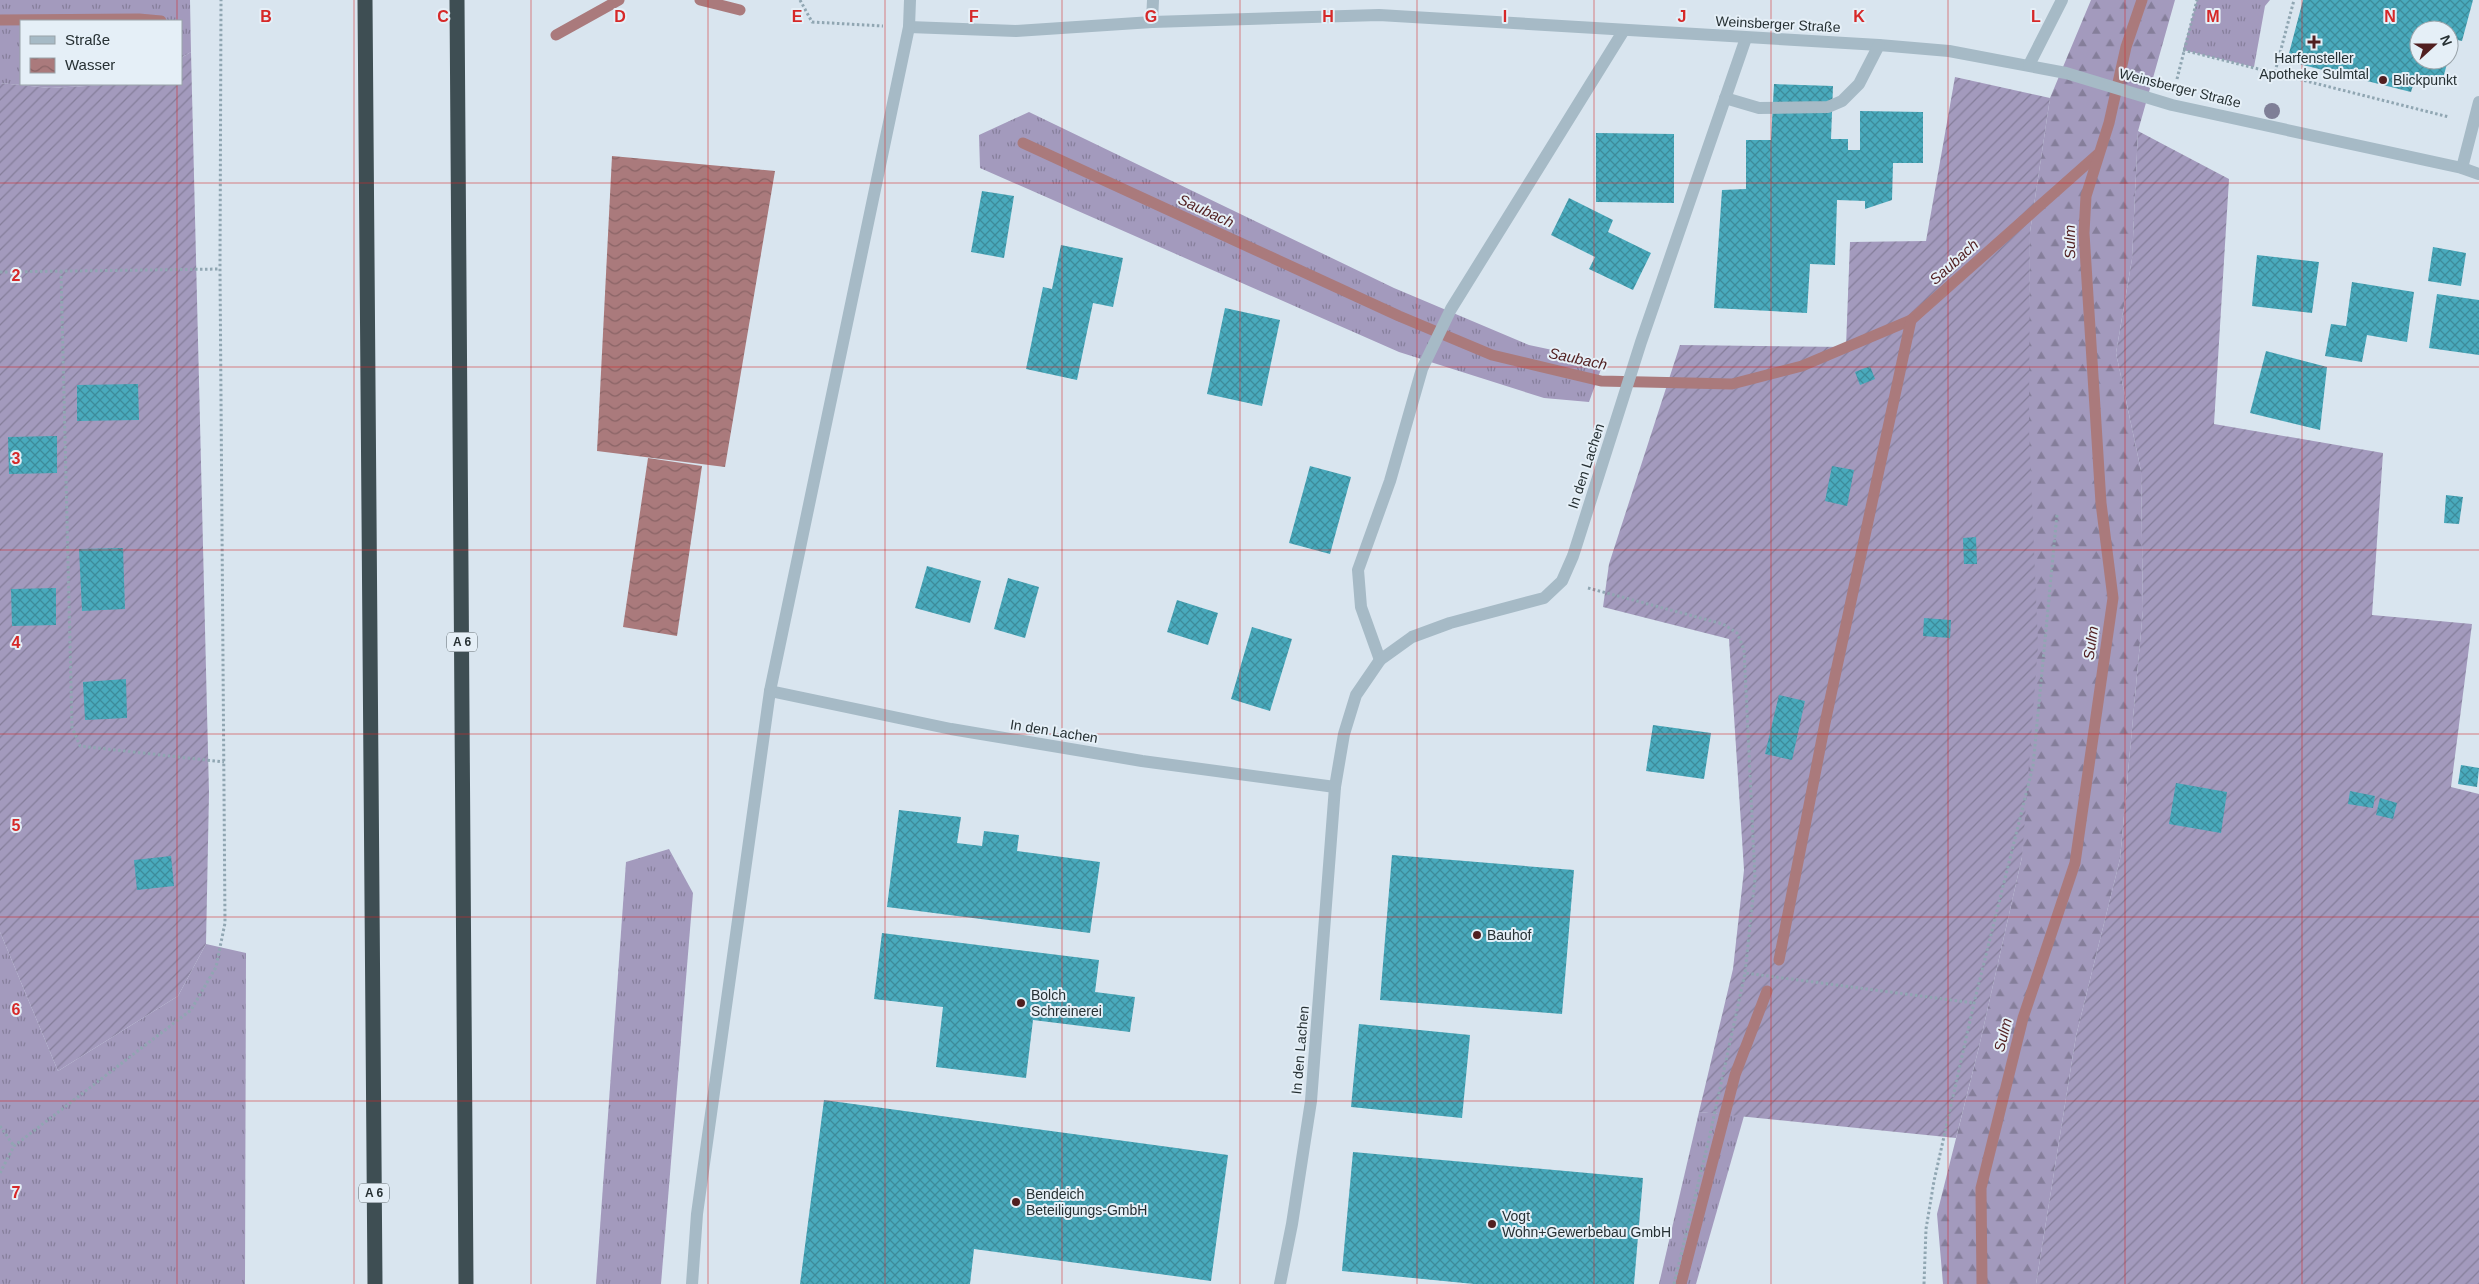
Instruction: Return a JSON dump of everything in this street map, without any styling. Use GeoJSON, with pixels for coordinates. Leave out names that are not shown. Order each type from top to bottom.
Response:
{"type":"FeatureCollection","features":[{"type":"Feature","properties":{"kind":"highway","name":"A 6"},"geometry":{"type":"LineString","coordinates":[[365,0],[373,848],[374,1284]]}},
{"type":"Feature","properties":{"kind":"highway","name":"A 6"},"geometry":{"type":"LineString","coordinates":[[457,0],[466,1284]]}},
{"type":"Feature","properties":{"kind":"street"},"geometry":{"type":"LineString","coordinates":[[692,1284],[699,1204],[770,691],[909,27],[910,0]]}},
{"type":"Feature","properties":{"kind":"street"},"geometry":{"type":"LineString","coordinates":[[1152,22],[1153,0]]}},
{"type":"Feature","properties":{"kind":"street"},"geometry":{"type":"LineString","coordinates":[[2029,65],[2062,0]]}},
{"type":"Feature","properties":{"kind":"street","name":"Weinsberger Straße"},"geometry":{"type":"LineString","coordinates":[[909,27],[1016,31],[1152,22],[1379,15],[1746,38],[1879,44],[1948,51],[2066,73],[2172,104],[2462,168],[2479,174]]}},
{"type":"Feature","properties":{"kind":"street"},"geometry":{"type":"LineString","coordinates":[[1380,660],[1361,608],[1358,570],[1390,481],[1422,369],[1451,309],[1624,30]]}},
{"type":"Feature","properties":{"kind":"street","name":"In den Lachen"},"geometry":{"type":"LineString","coordinates":[[1280,1284],[1292,1224],[1310,1101],[1335,787],[1344,734],[1356,695],[1380,660],[1412,637],[1443,626],[1544,598],[1562,581],[1573,556],[1641,342],[1746,38]]}},
{"type":"Feature","properties":{"kind":"street"},"geometry":{"type":"LineString","coordinates":[[1725,98],[1760,108],[1828,107],[1842,101],[1859,84],[1879,44]]}},
{"type":"Feature","properties":{"kind":"street"},"geometry":{"type":"LineString","coordinates":[[2462,168],[2479,102]]}},
{"type":"Feature","properties":{"kind":"street","name":"In den Lachen"},"geometry":{"type":"LineString","coordinates":[[770,691],[970,732],[1142,761],[1335,787]]}},
{"type":"Feature","properties":{"kind":"path"},"geometry":{"type":"LineString","coordinates":[[0,1173],[14,1146],[191,1010],[216,967],[225,924],[220,269],[221,0]]}},
{"type":"Feature","properties":{"kind":"path"},"geometry":{"type":"LineString","coordinates":[[800,0],[812,22],[909,27]]}},
{"type":"Feature","properties":{"kind":"path"},"geometry":{"type":"LineString","coordinates":[[2197,0],[2183,50],[2474,123]]}},
{"type":"Feature","properties":{"kind":"path"},"geometry":{"type":"LineString","coordinates":[[2275,72],[2294,0]]}},
{"type":"Feature","properties":{"kind":"path"},"geometry":{"type":"LineString","coordinates":[[0,272],[220,269]]}},
{"type":"Feature","properties":{"kind":"path"},"geometry":{"type":"LineString","coordinates":[[61,271],[72,727],[80,746],[224,762]]}},
{"type":"Feature","properties":{"kind":"path"},"geometry":{"type":"LineString","coordinates":[[1924,1284],[1926,1229],[1934,1181],[1974,1003],[2033,766],[2057,514]]}},
{"type":"Feature","properties":{"kind":"path"},"geometry":{"type":"LineString","coordinates":[[1562,581],[1723,624],[1737,633],[1744,649],[1755,879],[1744,973],[1710,1138],[1674,1284]]}},
{"type":"Feature","properties":{"kind":"path"},"geometry":{"type":"LineString","coordinates":[[1744,973],[1974,1003]]}},
{"type":"Feature","properties":{"kind":"path"},"geometry":{"type":"LineString","coordinates":[[0,1126],[14,1146]]}},
{"type":"Feature","properties":{"kind":"green space"},"geometry":{"type":"Polygon","coordinates":[[[0,0],[190,0],[191,52],[182,57],[182,20],[20,20],[20,85],[0,83],[0,0]]]}},
{"type":"Feature","properties":{"kind":"green space"},"geometry":{"type":"Polygon","coordinates":[[[2091,0],[2175,0],[2138,131],[2132,259],[2116,353],[2141,471],[2143,610],[2120,859],[2076,1036],[2036,1284],[1943,1284],[1937,1214],[1979,1047],[2022,857],[2030,232],[2050,98],[2091,0]]]}},
{"type":"Feature","properties":{"kind":"green space"},"geometry":{"type":"Polygon","coordinates":[[[2197,0],[2270,0],[2265,6],[2254,67],[2183,50],[2197,0]]]}},
{"type":"Feature","properties":{"kind":"green space"},"geometry":{"type":"Polygon","coordinates":[[[191,52],[209,793],[206,944],[178,996],[58,1071],[0,932],[0,83],[50,88],[104,85],[182,85],[182,57],[191,52]]]}},
{"type":"Feature","properties":{"kind":"green space"},"geometry":{"type":"Polygon","coordinates":[[[1955,77],[2050,98],[2030,232],[2029,428],[2038,645],[2022,857],[1979,1047],[1956,1138],[1699,1112],[1733,969],[1744,870],[1729,639],[1603,607],[1609,564],[1680,345],[1846,347],[1850,242],[1926,241],[1955,77]]]}},
{"type":"Feature","properties":{"kind":"green space"},"geometry":{"type":"Polygon","coordinates":[[[20,85],[104,85],[50,88],[20,85]]]}},
{"type":"Feature","properties":{"kind":"green space"},"geometry":{"type":"Polygon","coordinates":[[[1029,112],[1394,288],[1529,345],[1604,361],[1589,402],[1544,398],[1399,352],[980,168],[979,135],[1029,112]]]}},
{"type":"Feature","properties":{"kind":"green space"},"geometry":{"type":"Polygon","coordinates":[[[2138,131],[2229,179],[2214,424],[2383,453],[2372,615],[2472,624],[2451,787],[2479,794],[2479,1284],[2036,1284],[2076,1036],[2120,859],[2143,610],[2141,471],[2116,353],[2132,259],[2138,131]]]}},
{"type":"Feature","properties":{"kind":"green space"},"geometry":{"type":"Polygon","coordinates":[[[669,849],[693,893],[661,1284],[596,1284],[626,862],[669,849]]]}},
{"type":"Feature","properties":{"kind":"green space"},"geometry":{"type":"Polygon","coordinates":[[[0,932],[58,1071],[178,996],[206,944],[246,953],[245,1284],[0,1284],[0,932]]]}},
{"type":"Feature","properties":{"kind":"green space"},"geometry":{"type":"Polygon","coordinates":[[[1699,1112],[1744,1116],[1696,1284],[1659,1284],[1699,1112]]]}},
{"type":"Feature","properties":{"kind":"water"},"geometry":{"type":"Polygon","coordinates":[[[612,156],[775,171],[725,467],[597,451],[612,156]]]}},
{"type":"Feature","properties":{"kind":"water"},"geometry":{"type":"Polygon","coordinates":[[[648,458],[702,466],[677,636],[623,627],[648,458]]]}},
{"type":"Feature","properties":{"kind":"building"},"geometry":{"type":"Polygon","coordinates":[[[2303,0],[2473,0],[2462,41],[2459,40],[2459,20],[2409,20],[2409,70],[2445,70],[2441,86],[2415,79],[2411,92],[2287,61],[2303,0]]]}},
{"type":"Feature","properties":{"kind":"building"},"geometry":{"type":"Polygon","coordinates":[[[1774,84],[1833,86],[1831,139],[1848,139],[1848,150],[1860,150],[1860,111],[1923,112],[1923,163],[1893,163],[1892,200],[1865,209],[1865,201],[1837,200],[1835,265],[1810,264],[1807,313],[1714,308],[1722,190],[1746,189],[1746,140],[1771,140],[1774,84]]]}},
{"type":"Feature","properties":{"kind":"building"},"geometry":{"type":"Polygon","coordinates":[[[1596,133],[1674,134],[1674,203],[1596,202],[1596,133]]]}},
{"type":"Feature","properties":{"kind":"building"},"geometry":{"type":"Polygon","coordinates":[[[982,191],[1014,196],[1004,258],[971,252],[982,191]]]}},
{"type":"Feature","properties":{"kind":"building"},"geometry":{"type":"Polygon","coordinates":[[[1569,198],[1613,220],[1608,232],[1651,253],[1633,290],[1589,269],[1595,257],[1551,235],[1569,198]]]}},
{"type":"Feature","properties":{"kind":"building"},"geometry":{"type":"Polygon","coordinates":[[[1061,245],[1123,258],[1113,307],[1093,303],[1077,380],[1026,369],[1043,287],[1052,289],[1061,245]]]}},
{"type":"Feature","properties":{"kind":"building"},"geometry":{"type":"Polygon","coordinates":[[[2433,247],[2466,253],[2461,286],[2428,281],[2433,247]]]}},
{"type":"Feature","properties":{"kind":"building"},"geometry":{"type":"Polygon","coordinates":[[[2257,255],[2319,262],[2312,313],[2252,306],[2257,255]]]}},
{"type":"Feature","properties":{"kind":"building"},"geometry":{"type":"Polygon","coordinates":[[[2352,282],[2414,292],[2407,342],[2367,335],[2362,362],[2325,356],[2331,324],[2346,326],[2352,282]]]}},
{"type":"Feature","properties":{"kind":"building"},"geometry":{"type":"Polygon","coordinates":[[[2437,294],[2479,300],[2479,355],[2429,348],[2437,294]]]}},
{"type":"Feature","properties":{"kind":"building"},"geometry":{"type":"Polygon","coordinates":[[[1225,308],[1280,320],[1262,406],[1207,394],[1225,308]]]}},
{"type":"Feature","properties":{"kind":"building"},"geometry":{"type":"Polygon","coordinates":[[[2266,351],[2327,367],[2320,430],[2250,413],[2266,351]]]}},
{"type":"Feature","properties":{"kind":"building"},"geometry":{"type":"Polygon","coordinates":[[[1870,366],[1875,379],[1860,385],[1855,372],[1870,366]]]}},
{"type":"Feature","properties":{"kind":"building"},"geometry":{"type":"Polygon","coordinates":[[[138,384],[139,420],[77,421],[77,385],[138,384]]]}},
{"type":"Feature","properties":{"kind":"building"},"geometry":{"type":"Polygon","coordinates":[[[57,436],[57,473],[9,474],[8,437],[57,436]]]}},
{"type":"Feature","properties":{"kind":"building"},"geometry":{"type":"Polygon","coordinates":[[[1310,466],[1351,477],[1330,554],[1289,543],[1310,466]]]}},
{"type":"Feature","properties":{"kind":"building"},"geometry":{"type":"Polygon","coordinates":[[[1832,466],[1854,470],[1847,506],[1825,501],[1832,466]]]}},
{"type":"Feature","properties":{"kind":"building"},"geometry":{"type":"Polygon","coordinates":[[[2446,495],[2463,497],[2459,524],[2444,523],[2446,495]]]}},
{"type":"Feature","properties":{"kind":"building"},"geometry":{"type":"Polygon","coordinates":[[[1976,537],[1977,564],[1964,564],[1963,538],[1976,537]]]}},
{"type":"Feature","properties":{"kind":"building"},"geometry":{"type":"Polygon","coordinates":[[[123,548],[125,609],[82,611],[79,549],[123,548]]]}},
{"type":"Feature","properties":{"kind":"building"},"geometry":{"type":"Polygon","coordinates":[[[927,566],[981,581],[970,623],[915,608],[927,566]]]}},
{"type":"Feature","properties":{"kind":"building"},"geometry":{"type":"Polygon","coordinates":[[[1008,578],[1039,587],[1025,638],[994,629],[1008,578]]]}},
{"type":"Feature","properties":{"kind":"building"},"geometry":{"type":"Polygon","coordinates":[[[56,588],[56,625],[12,626],[11,589],[56,588]]]}},
{"type":"Feature","properties":{"kind":"building"},"geometry":{"type":"Polygon","coordinates":[[[1177,600],[1218,613],[1208,645],[1167,632],[1177,600]]]}},
{"type":"Feature","properties":{"kind":"building"},"geometry":{"type":"Polygon","coordinates":[[[1924,618],[1951,620],[1950,638],[1923,636],[1924,618]]]}},
{"type":"Feature","properties":{"kind":"building"},"geometry":{"type":"Polygon","coordinates":[[[1252,627],[1292,639],[1270,711],[1231,699],[1252,627]]]}},
{"type":"Feature","properties":{"kind":"building"},"geometry":{"type":"Polygon","coordinates":[[[126,679],[127,718],[85,720],[83,682],[126,679]]]}},
{"type":"Feature","properties":{"kind":"building"},"geometry":{"type":"Polygon","coordinates":[[[1779,695],[1805,701],[1792,760],[1765,754],[1779,695]]]}},
{"type":"Feature","properties":{"kind":"building"},"geometry":{"type":"Polygon","coordinates":[[[1653,725],[1711,733],[1704,779],[1646,771],[1653,725]]]}},
{"type":"Feature","properties":{"kind":"building"},"geometry":{"type":"Polygon","coordinates":[[[2461,765],[2479,768],[2477,787],[2458,784],[2461,765]]]}},
{"type":"Feature","properties":{"kind":"building"},"geometry":{"type":"Polygon","coordinates":[[[2176,783],[2227,792],[2221,833],[2169,824],[2176,783]]]}},
{"type":"Feature","properties":{"kind":"building"},"geometry":{"type":"Polygon","coordinates":[[[2350,791],[2375,796],[2373,808],[2348,804],[2350,791]]]}},
{"type":"Feature","properties":{"kind":"building"},"geometry":{"type":"Polygon","coordinates":[[[2380,798],[2397,803],[2393,819],[2376,815],[2380,798]]]}},
{"type":"Feature","properties":{"kind":"building"},"geometry":{"type":"Polygon","coordinates":[[[899,810],[961,817],[957,843],[982,846],[984,831],[1019,835],[1017,851],[1100,862],[1090,933],[887,907],[899,810]]]}},
{"type":"Feature","properties":{"kind":"building","name":"Bauhof"},"geometry":{"type":"Polygon","coordinates":[[[1392,855],[1574,870],[1562,1014],[1380,1000],[1392,855]]]}},
{"type":"Feature","properties":{"kind":"building"},"geometry":{"type":"Polygon","coordinates":[[[171,856],[174,886],[137,890],[134,860],[171,856]]]}},
{"type":"Feature","properties":{"kind":"building","name":"Bolch Schreinerei"},"geometry":{"type":"Polygon","coordinates":[[[882,933],[1099,960],[1095,992],[1135,997],[1130,1032],[1033,1020],[1026,1078],[936,1067],[943,1007],[874,999],[882,933]]]}},
{"type":"Feature","properties":{"kind":"building"},"geometry":{"type":"Polygon","coordinates":[[[1359,1024],[1470,1035],[1462,1118],[1351,1107],[1359,1024]]]}},
{"type":"Feature","properties":{"kind":"building","name":"Bendeich Beteiligungs-GmbH"},"geometry":{"type":"Polygon","coordinates":[[[824,1100],[1228,1155],[1211,1281],[974,1249],[970,1284],[800,1284],[824,1100]]]}},
{"type":"Feature","properties":{"kind":"building","name":"Vogt Wohn+Gewerbebau GmbH"},"geometry":{"type":"Polygon","coordinates":[[[1353,1152],[1643,1178],[1634,1284],[1474,1284],[1342,1271],[1353,1152]]]}},
{"type":"Feature","properties":{"kind":"waterway","name":"Saubach"},"geometry":{"type":"LineString","coordinates":[[556,35],[619,0]]}},
{"type":"Feature","properties":{"kind":"waterway","name":"Saubach"},"geometry":{"type":"LineString","coordinates":[[700,0],[740,10]]}},
{"type":"Feature","properties":{"kind":"waterway","name":"Sulm"},"geometry":{"type":"LineString","coordinates":[[1982,1284],[1981,1188],[2023,1018],[2075,863],[2113,598],[2101,503],[2084,233],[2086,196],[2109,123],[2126,47],[2142,0]]}},
{"type":"Feature","properties":{"kind":"waterway","name":"Saubach"},"geometry":{"type":"LineString","coordinates":[[0,20],[150,20]]}},
{"type":"Feature","properties":{"kind":"waterway","name":"Saubach"},"geometry":{"type":"LineString","coordinates":[[1023,143],[1399,316],[1492,355],[1601,381],[1732,384],[1802,366],[1911,320],[2098,154]]}},
{"type":"Feature","properties":{"kind":"waterway"},"geometry":{"type":"LineString","coordinates":[[1779,960],[1825,723],[1911,320]]}},
{"type":"Feature","properties":{"kind":"waterway"},"geometry":{"type":"LineString","coordinates":[[1681,1284],[1735,1075],[1767,991]]}},
{"type":"Feature","properties":{"kind":"place","name":"Harfensteller Apotheke Sulmtal"},"geometry":{"type":"Point","coordinates":[2314,42]}},
{"type":"Feature","properties":{"kind":"place","name":"Blickpunkt"},"geometry":{"type":"Point","coordinates":[2383,80]}},
{"type":"Feature","properties":{"kind":"place","name":"Bauhof"},"geometry":{"type":"Point","coordinates":[1477,935]}},
{"type":"Feature","properties":{"kind":"place","name":"Bolch Schreinerei"},"geometry":{"type":"Point","coordinates":[1021,1003]}},
{"type":"Feature","properties":{"kind":"place","name":"Bendeich Beteiligungs-GmbH"},"geometry":{"type":"Point","coordinates":[1016,1202]}},
{"type":"Feature","properties":{"kind":"place","name":"Vogt Wohn+Gewerbebau GmbH"},"geometry":{"type":"Point","coordinates":[1492,1224]}}]}
